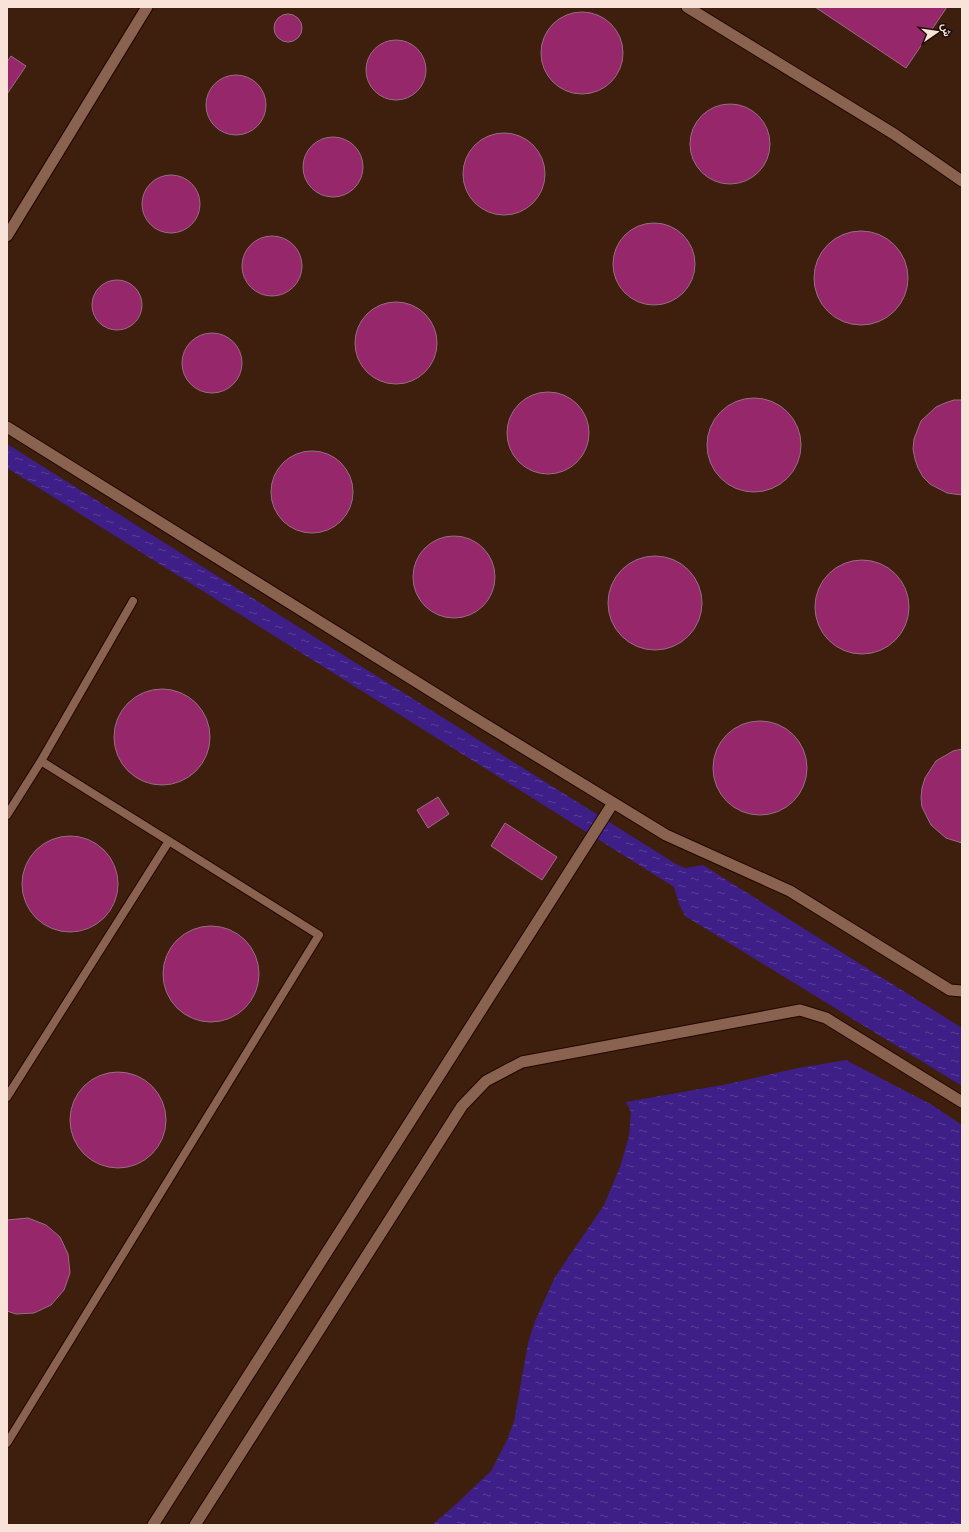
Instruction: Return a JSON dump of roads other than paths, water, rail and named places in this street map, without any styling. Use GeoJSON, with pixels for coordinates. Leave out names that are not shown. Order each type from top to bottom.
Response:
{"type":"FeatureCollection","features":[{"type":"Feature","properties":{"kind":"street"},"geometry":{"type":"LineString","coordinates":[[7,236],[147,7]]}},
{"type":"Feature","properties":{"kind":"street"},"geometry":{"type":"LineString","coordinates":[[687,7],[894,134],[962,181]]}},
{"type":"Feature","properties":{"kind":"street"},"geometry":{"type":"LineString","coordinates":[[7,427],[461,710],[666,835],[790,891],[950,990],[962,991]]}},
{"type":"Feature","properties":{"kind":"street"},"geometry":{"type":"LineString","coordinates":[[153,1525],[613,803]]}},
{"type":"Feature","properties":{"kind":"street"},"geometry":{"type":"LineString","coordinates":[[195,1525],[462,1106],[486,1080],[522,1062],[800,1010],[826,1018],[962,1102]]}},
{"type":"Feature","properties":{"kind":"lane"},"geometry":{"type":"LineString","coordinates":[[7,815],[41,761],[133,601]]}},
{"type":"Feature","properties":{"kind":"lane"},"geometry":{"type":"LineString","coordinates":[[7,1443],[319,935],[41,761]]}},
{"type":"Feature","properties":{"kind":"lane"},"geometry":{"type":"LineString","coordinates":[[7,1097],[170,841]]}},
{"type":"Feature","properties":{"kind":"water"},"geometry":{"type":"Polygon","coordinates":[[[7,444],[676,864],[685,868],[703,865],[962,1028],[962,1086],[685,916],[679,904],[674,887],[7,468],[7,444]]]}},
{"type":"Feature","properties":{"kind":"water"},"geometry":{"type":"Polygon","coordinates":[[[846,1060],[932,1105],[962,1125],[962,1525],[432,1525],[491,1471],[506,1442],[514,1422],[528,1343],[535,1321],[555,1277],[604,1205],[620,1167],[629,1136],[631,1112],[626,1102],[728,1084],[798,1068],[846,1060]]]}}]}
